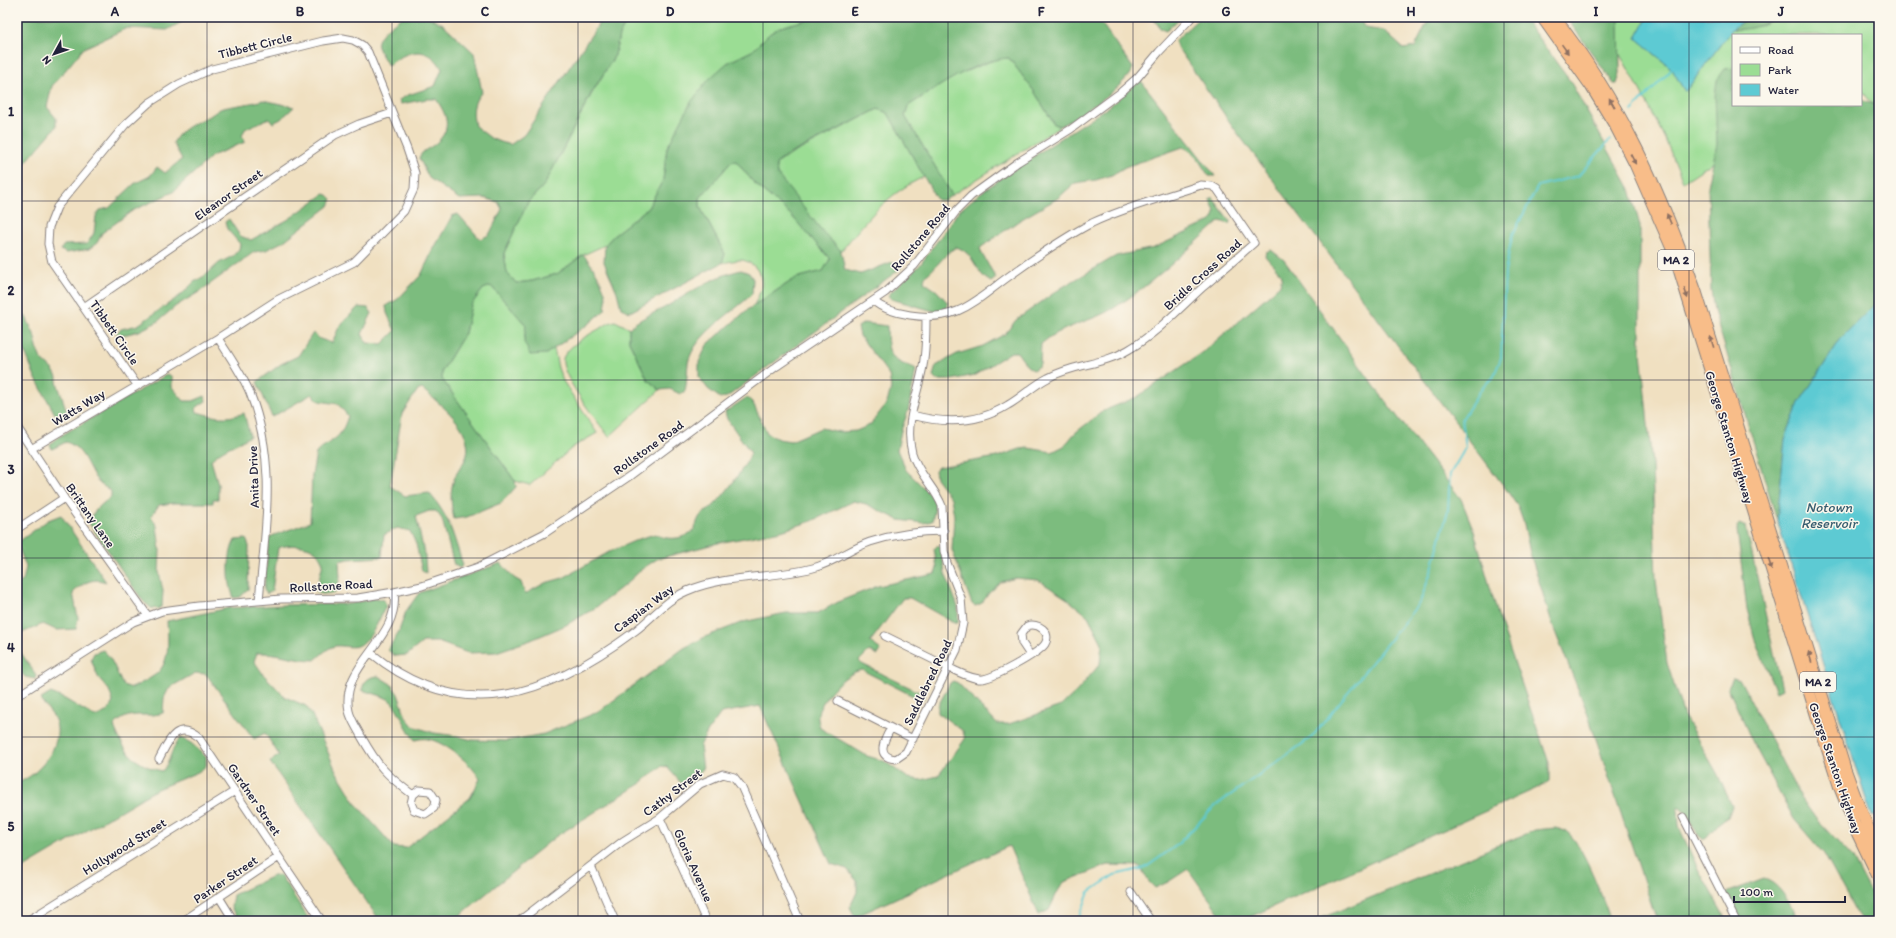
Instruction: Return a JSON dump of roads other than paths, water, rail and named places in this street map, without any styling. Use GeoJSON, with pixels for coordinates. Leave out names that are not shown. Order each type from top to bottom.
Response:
{"type":"FeatureCollection","features":[{"type":"Feature","properties":{"kind":"highway","name":"George Stanton Highway"},"geometry":{"type":"LineString","coordinates":[[1542,17],[1591,86],[1616,127],[1635,164],[1674,253],[1840,788],[1856,828],[1879,876]]}},
{"type":"Feature","properties":{"kind":"highway","name":"George Stanton Highway"},"geometry":{"type":"LineString","coordinates":[[1554,17],[1604,88],[1628,130],[1653,180],[1675,232],[1696,292],[1845,769],[1861,811],[1877,842]]}},
{"type":"Feature","properties":{"kind":"street","name":"Rollstone Road"},"geometry":{"type":"LineString","coordinates":[[17,696],[132,622],[162,611],[199,606],[281,599],[358,598],[394,592],[422,586],[478,567],[545,533],[666,450],[777,366],[893,286],[914,266],[953,215],[971,196],[1018,162],[1071,129],[1121,92],[1137,78],[1192,17]]}},
{"type":"Feature","properties":{"kind":"street","name":"Tibbett Circle"},"geometry":{"type":"LineString","coordinates":[[343,38],[353,40],[362,45],[368,52],[407,149],[416,178],[412,194],[404,211],[354,262],[277,300],[218,338],[137,385],[84,307],[52,262],[48,244],[49,227],[57,207],[125,125],[149,103],[179,84],[212,69],[323,41],[343,38]]}},
{"type":"Feature","properties":{"kind":"street","name":"Eleanor Street"},"geometry":{"type":"LineString","coordinates":[[84,307],[335,135],[359,124],[392,113]]}},
{"type":"Feature","properties":{"kind":"street","name":"Bridle Cross Road"},"geometry":{"type":"LineString","coordinates":[[873,301],[887,309],[926,317],[941,316],[974,304],[1027,263],[1092,224],[1201,185],[1212,186],[1217,190],[1254,243],[1164,324],[1128,350],[1104,360],[1065,370],[1048,378],[1007,406],[979,417],[956,422],[927,419],[912,415]]}},
{"type":"Feature","properties":{"kind":"street","name":"Saddlebred Road"},"geometry":{"type":"LineString","coordinates":[[891,728],[882,746],[888,757],[896,759],[904,755],[913,739],[949,668],[961,639],[963,610],[961,598],[947,563],[944,551],[944,518],[940,500],[920,472],[912,452],[910,438],[912,415],[923,367],[926,317]]}},
{"type":"Feature","properties":{"kind":"street","name":"Anita Drive"},"geometry":{"type":"LineString","coordinates":[[218,338],[250,393],[265,446],[268,495],[259,601]]}},
{"type":"Feature","properties":{"kind":"street","name":"Watts Way"},"geometry":{"type":"LineString","coordinates":[[31,449],[137,385]]}},
{"type":"Feature","properties":{"kind":"street","name":"Brittany Lane"},"geometry":{"type":"LineString","coordinates":[[17,427],[64,498],[148,616]]}},
{"type":"Feature","properties":{"kind":"street"},"geometry":{"type":"LineString","coordinates":[[17,528],[64,498]]}},
{"type":"Feature","properties":{"kind":"street","name":"Caspian Way"},"geometry":{"type":"LineString","coordinates":[[371,653],[400,674],[424,685],[444,691],[470,696],[499,696],[517,693],[552,682],[572,671],[635,631],[673,599],[685,591],[703,585],[724,581],[814,568],[869,543],[903,536],[944,531]]}},
{"type":"Feature","properties":{"kind":"street"},"geometry":{"type":"LineString","coordinates":[[394,592],[394,612],[380,642],[357,671],[352,681],[348,701],[351,718],[381,768],[388,776],[413,795]]}},
{"type":"Feature","properties":{"kind":"street"},"geometry":{"type":"LineString","coordinates":[[885,636],[949,668],[980,680],[997,676],[1030,655]]}},
{"type":"Feature","properties":{"kind":"street"},"geometry":{"type":"LineString","coordinates":[[838,701],[913,739]]}},
{"type":"Feature","properties":{"kind":"street","name":"Gardner Street"},"geometry":{"type":"LineString","coordinates":[[159,759],[174,734],[181,730],[189,732],[201,741],[322,921]]}},
{"type":"Feature","properties":{"kind":"street","name":"Cathy Street"},"geometry":{"type":"LineString","coordinates":[[522,920],[623,841],[660,818],[694,788],[706,780],[723,774],[734,778],[744,792],[800,921]]}},
{"type":"Feature","properties":{"kind":"street","name":"Hollywood Street"},"geometry":{"type":"LineString","coordinates":[[27,921],[235,791]]}},
{"type":"Feature","properties":{"kind":"street"},"geometry":{"type":"LineString","coordinates":[[1683,817],[1736,921]]}},
{"type":"Feature","properties":{"kind":"street","name":"Gloria Avenue"},"geometry":{"type":"LineString","coordinates":[[660,818],[706,921]]}},
{"type":"Feature","properties":{"kind":"street","name":"Parker Street"},"geometry":{"type":"LineString","coordinates":[[183,921],[279,857]]}},
{"type":"Feature","properties":{"kind":"street"},"geometry":{"type":"LineString","coordinates":[[591,866],[615,921]]}},
{"type":"Feature","properties":{"kind":"street"},"geometry":{"type":"LineString","coordinates":[[1130,892],[1151,921]]}},
{"type":"Feature","properties":{"kind":"street"},"geometry":{"type":"LineString","coordinates":[[219,897],[234,921]]}},
{"type":"Feature","properties":{"kind":"water"},"geometry":{"type":"Polygon","coordinates":[[[1648,17],[1748,17],[1732,29],[1685,92],[1672,69],[1636,38],[1648,17]]]}},
{"type":"Feature","properties":{"kind":"water","name":"Notown Reservoir"},"geometry":{"type":"Polygon","coordinates":[[[1879,300],[1879,817],[1872,816],[1864,793],[1777,520],[1785,439],[1799,403],[1842,337],[1879,300]]]}},
{"type":"Feature","properties":{"kind":"waterway"},"geometry":{"type":"LineString","coordinates":[[1632,111],[1673,68]]}},
{"type":"Feature","properties":{"kind":"waterway"},"geometry":{"type":"LineString","coordinates":[[1078,921],[1089,892],[1114,875],[1145,868],[1177,845],[1215,806],[1312,737],[1420,602],[1432,569],[1448,510],[1450,474],[1466,447],[1462,419],[1484,385],[1493,378],[1501,358],[1505,272],[1512,236],[1538,186],[1578,176],[1610,140]]}}]}
